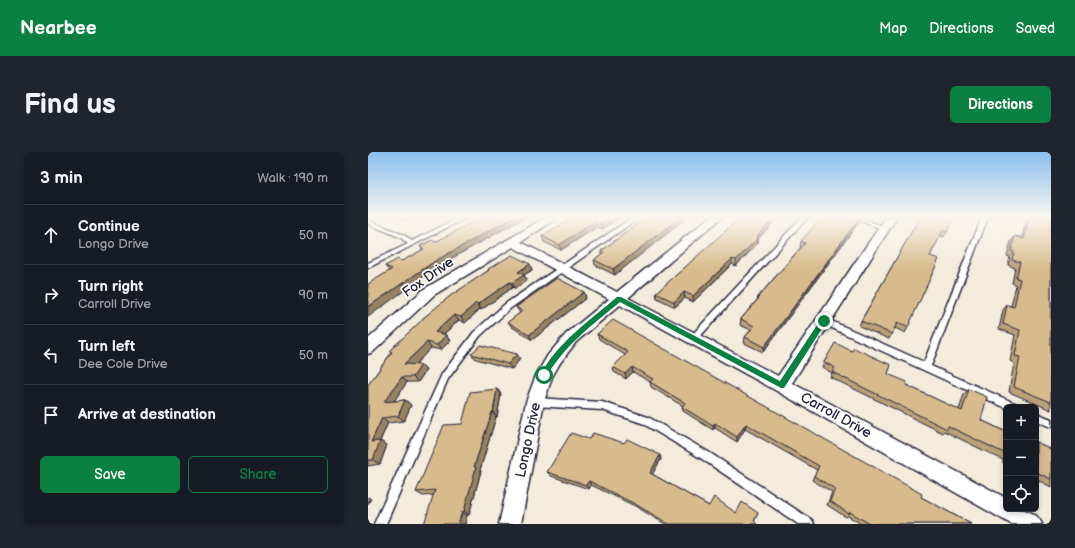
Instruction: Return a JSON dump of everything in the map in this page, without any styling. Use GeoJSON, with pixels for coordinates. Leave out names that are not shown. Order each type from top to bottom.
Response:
{"type":"FeatureCollection","features":[{"type":"Feature","properties":{"kind":"street","name":"Fox Drive"},"geometry":{"type":"LineString","coordinates":[[368,348],[429,292],[525,234]]}},
{"type":"Feature","properties":{"kind":"street","name":"Longo Drive"},"geometry":{"type":"LineString","coordinates":[[510,524],[535,402],[544,375],[554,359],[571,338],[696,234]]}},
{"type":"Feature","properties":{"kind":"street"},"geometry":{"type":"LineString","coordinates":[[781,385],[881,234]]}},
{"type":"Feature","properties":{"kind":"street","name":"Carroll Drive"},"geometry":{"type":"LineString","coordinates":[[512,242],[781,385],[931,467],[1031,524]]}},
{"type":"Feature","properties":{"kind":"lane"},"geometry":{"type":"LineString","coordinates":[[398,234],[412,244]]}},
{"type":"Feature","properties":{"kind":"lane"},"geometry":{"type":"LineString","coordinates":[[368,266],[431,234]]}},
{"type":"Feature","properties":{"kind":"lane"},"geometry":{"type":"LineString","coordinates":[[380,524],[445,377],[477,334],[508,306],[612,234]]}},
{"type":"Feature","properties":{"kind":"lane"},"geometry":{"type":"LineString","coordinates":[[693,339],[789,234]]}},
{"type":"Feature","properties":{"kind":"lane"},"geometry":{"type":"LineString","coordinates":[[926,367],[977,234]]}},
{"type":"Feature","properties":{"kind":"lane"},"geometry":{"type":"LineString","coordinates":[[824,321],[1007,404]]}},
{"type":"Feature","properties":{"kind":"lane"},"geometry":{"type":"LineString","coordinates":[[535,402],[602,406],[645,420],[706,456],[808,524]]}},
{"type":"Feature","properties":{"kind":"lane"},"geometry":{"type":"LineString","coordinates":[[1039,418],[1051,423]]}},
{"type":"Feature","properties":{"kind":"building"},"geometry":{"type":"Polygon","coordinates":[[[449,234],[483,234],[435,261],[368,307],[368,284],[392,269],[385,266],[398,259],[402,261],[424,249],[420,246],[432,240],[435,242],[449,234]]]}},
{"type":"Feature","properties":{"kind":"building"},"geometry":{"type":"Polygon","coordinates":[[[545,234],[575,234],[559,245],[542,236],[545,234]]]}},
{"type":"Feature","properties":{"kind":"building"},"geometry":{"type":"Polygon","coordinates":[[[624,234],[658,234],[613,269],[594,260],[604,252],[601,251],[624,234]]]}},
{"type":"Feature","properties":{"kind":"building"},"geometry":{"type":"Polygon","coordinates":[[[722,234],[759,234],[756,237],[758,238],[736,260],[732,259],[693,296],[684,292],[674,302],[656,293],[722,234]]]}},
{"type":"Feature","properties":{"kind":"building"},"geometry":{"type":"Polygon","coordinates":[[[807,234],[847,234],[764,347],[745,337],[754,326],[741,319],[805,243],[801,241],[807,234]]]}},
{"type":"Feature","properties":{"kind":"building"},"geometry":{"type":"Polygon","coordinates":[[[910,234],[941,234],[930,256],[939,259],[908,327],[897,323],[892,334],[861,321],[910,234]]]}},
{"type":"Feature","properties":{"kind":"building"},"geometry":{"type":"Polygon","coordinates":[[[1025,234],[1051,234],[1051,402],[1014,387],[1020,357],[1015,356],[1020,330],[1003,324],[1007,305],[1014,307],[1020,279],[1016,278],[1020,262],[1012,260],[1014,252],[1011,251],[1015,236],[1024,239],[1025,234]]]}},
{"type":"Feature","properties":{"kind":"building"},"geometry":{"type":"Polygon","coordinates":[[[512,255],[530,264],[518,272],[524,275],[512,283],[510,282],[478,304],[476,303],[461,317],[454,315],[435,332],[446,335],[437,345],[427,342],[404,364],[421,365],[413,377],[402,377],[384,402],[405,400],[398,416],[382,418],[371,442],[380,441],[373,460],[368,460],[368,385],[392,352],[389,351],[422,319],[450,296],[489,270],[488,269],[512,255]]]}},
{"type":"Feature","properties":{"kind":"building"},"geometry":{"type":"Polygon","coordinates":[[[557,278],[584,292],[529,335],[508,322],[522,311],[516,307],[557,278]]]}},
{"type":"Feature","properties":{"kind":"building"},"geometry":{"type":"Polygon","coordinates":[[[613,320],[922,494],[921,497],[971,524],[870,524],[850,512],[849,514],[830,501],[835,489],[814,476],[819,466],[746,424],[737,437],[715,423],[713,426],[682,407],[685,403],[650,382],[653,379],[632,367],[625,374],[613,367],[628,352],[597,334],[613,320]]]}},
{"type":"Feature","properties":{"kind":"building"},"geometry":{"type":"Polygon","coordinates":[[[835,343],[852,351],[854,348],[891,365],[888,374],[907,382],[906,385],[962,411],[969,389],[987,397],[981,420],[1003,431],[1003,453],[948,426],[947,429],[832,372],[835,368],[824,362],[835,343]]]}},
{"type":"Feature","properties":{"kind":"building"},"geometry":{"type":"Polygon","coordinates":[[[480,345],[517,354],[508,364],[471,354],[480,345]]]}},
{"type":"Feature","properties":{"kind":"building"},"geometry":{"type":"Polygon","coordinates":[[[497,389],[493,412],[474,467],[476,467],[464,511],[462,512],[458,524],[424,524],[435,490],[416,492],[444,425],[462,424],[470,392],[497,389]]]}},
{"type":"Feature","properties":{"kind":"building"},"geometry":{"type":"Polygon","coordinates":[[[571,433],[589,439],[593,433],[624,443],[627,439],[660,455],[650,473],[709,506],[714,497],[736,513],[742,502],[758,513],[754,521],[757,524],[669,524],[633,503],[589,481],[586,485],[547,472],[571,433]]]}},
{"type":"Feature","properties":{"kind":"building"},"geometry":{"type":"Polygon","coordinates":[[[1039,443],[1051,449],[1051,479],[1039,473],[1039,443]]]}},
{"type":"Feature","properties":{"kind":"route"},"geometry":{"type":"LineString","coordinates":[[544,375],[554,359],[571,338],[619,299],[781,385],[824,321]]}}]}
